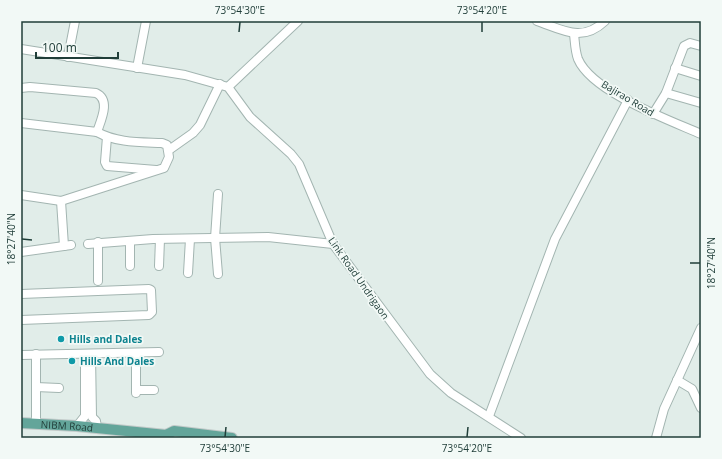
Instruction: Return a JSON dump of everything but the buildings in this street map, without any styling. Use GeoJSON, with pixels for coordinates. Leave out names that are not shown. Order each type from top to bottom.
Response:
{"type":"FeatureCollection","features":[{"type":"Feature","properties":{"kind":"main road","name":"NIBM Road"},"geometry":{"type":"LineString","coordinates":[[21,423],[97,428],[111,434],[168,437],[174,431],[232,438]]}},
{"type":"Feature","properties":{"kind":"street"},"geometry":{"type":"LineString","coordinates":[[68,57],[75,21]]}},
{"type":"Feature","properties":{"kind":"street"},"geometry":{"type":"LineString","coordinates":[[137,68],[146,21]]}},
{"type":"Feature","properties":{"kind":"street"},"geometry":{"type":"LineString","coordinates":[[169,150],[193,134],[227,84],[246,69],[298,21]]}},
{"type":"Feature","properties":{"kind":"street"},"geometry":{"type":"LineString","coordinates":[[537,21],[574,34],[588,33],[605,21]]}},
{"type":"Feature","properties":{"kind":"street","name":"Bajirao Road"},"geometry":{"type":"LineString","coordinates":[[574,34],[578,58],[584,69],[610,90],[653,114],[701,134]]}},
{"type":"Feature","properties":{"kind":"street"},"geometry":{"type":"LineString","coordinates":[[653,114],[666,93],[684,46],[690,43],[701,46]]}},
{"type":"Feature","properties":{"kind":"street"},"geometry":{"type":"LineString","coordinates":[[21,48],[184,75],[227,84]]}},
{"type":"Feature","properties":{"kind":"street"},"geometry":{"type":"LineString","coordinates":[[675,68],[701,76]]}},
{"type":"Feature","properties":{"kind":"street","name":"Link Road Undrigaon"},"geometry":{"type":"LineString","coordinates":[[227,84],[250,117],[286,150],[298,164],[333,244],[430,374],[451,393],[489,416],[521,438]]}},
{"type":"Feature","properties":{"kind":"street"},"geometry":{"type":"LineString","coordinates":[[21,88],[30,87],[96,93],[101,95],[104,100],[104,108],[97,132]]}},
{"type":"Feature","properties":{"kind":"street"},"geometry":{"type":"LineString","coordinates":[[666,93],[701,103]]}},
{"type":"Feature","properties":{"kind":"street"},"geometry":{"type":"LineString","coordinates":[[489,416],[555,239],[628,100]]}},
{"type":"Feature","properties":{"kind":"street"},"geometry":{"type":"LineString","coordinates":[[21,123],[97,132],[107,137],[128,141],[162,143],[167,145],[169,150],[169,157],[164,168],[61,201],[21,193]]}},
{"type":"Feature","properties":{"kind":"street"},"geometry":{"type":"LineString","coordinates":[[107,137],[106,166],[158,170]]}},
{"type":"Feature","properties":{"kind":"street"},"geometry":{"type":"LineString","coordinates":[[218,194],[216,238],[218,274]]}},
{"type":"Feature","properties":{"kind":"street"},"geometry":{"type":"LineString","coordinates":[[21,252],[67,246],[61,201]]}},
{"type":"Feature","properties":{"kind":"street"},"geometry":{"type":"LineString","coordinates":[[88,244],[98,242],[160,239],[268,237],[333,244]]}},
{"type":"Feature","properties":{"kind":"street"},"geometry":{"type":"LineString","coordinates":[[159,266],[160,239]]}},
{"type":"Feature","properties":{"kind":"street"},"geometry":{"type":"LineString","coordinates":[[188,273],[190,239]]}},
{"type":"Feature","properties":{"kind":"street"},"geometry":{"type":"LineString","coordinates":[[130,241],[130,266]]}},
{"type":"Feature","properties":{"kind":"street"},"geometry":{"type":"LineString","coordinates":[[98,242],[98,281]]}},
{"type":"Feature","properties":{"kind":"street"},"geometry":{"type":"LineString","coordinates":[[21,294],[149,289],[152,293],[152,312],[149,315],[21,320]]}},
{"type":"Feature","properties":{"kind":"street"},"geometry":{"type":"LineString","coordinates":[[656,438],[664,409],[700,331]]}},
{"type":"Feature","properties":{"kind":"street"},"geometry":{"type":"LineString","coordinates":[[21,355],[159,352]]}},
{"type":"Feature","properties":{"kind":"street"},"geometry":{"type":"LineString","coordinates":[[136,353],[136,392],[154,390]]}},
{"type":"Feature","properties":{"kind":"street"},"geometry":{"type":"LineString","coordinates":[[36,354],[36,424]]}},
{"type":"Feature","properties":{"kind":"street"},"geometry":{"type":"LineString","coordinates":[[77,426],[85,416],[88,387],[88,354]]}},
{"type":"Feature","properties":{"kind":"street"},"geometry":{"type":"LineString","coordinates":[[677,380],[692,389],[701,408]]}},
{"type":"Feature","properties":{"kind":"street"},"geometry":{"type":"LineString","coordinates":[[36,387],[59,388]]}},
{"type":"Feature","properties":{"kind":"street"},"geometry":{"type":"LineString","coordinates":[[88,387],[92,417],[96,421],[97,428]]}},
{"type":"Feature","properties":{"kind":"place","name":"Hills and Dales"},"geometry":{"type":"Point","coordinates":[61,339]}},
{"type":"Feature","properties":{"kind":"place","name":"Hills And Dales"},"geometry":{"type":"Point","coordinates":[72,361]}}]}
